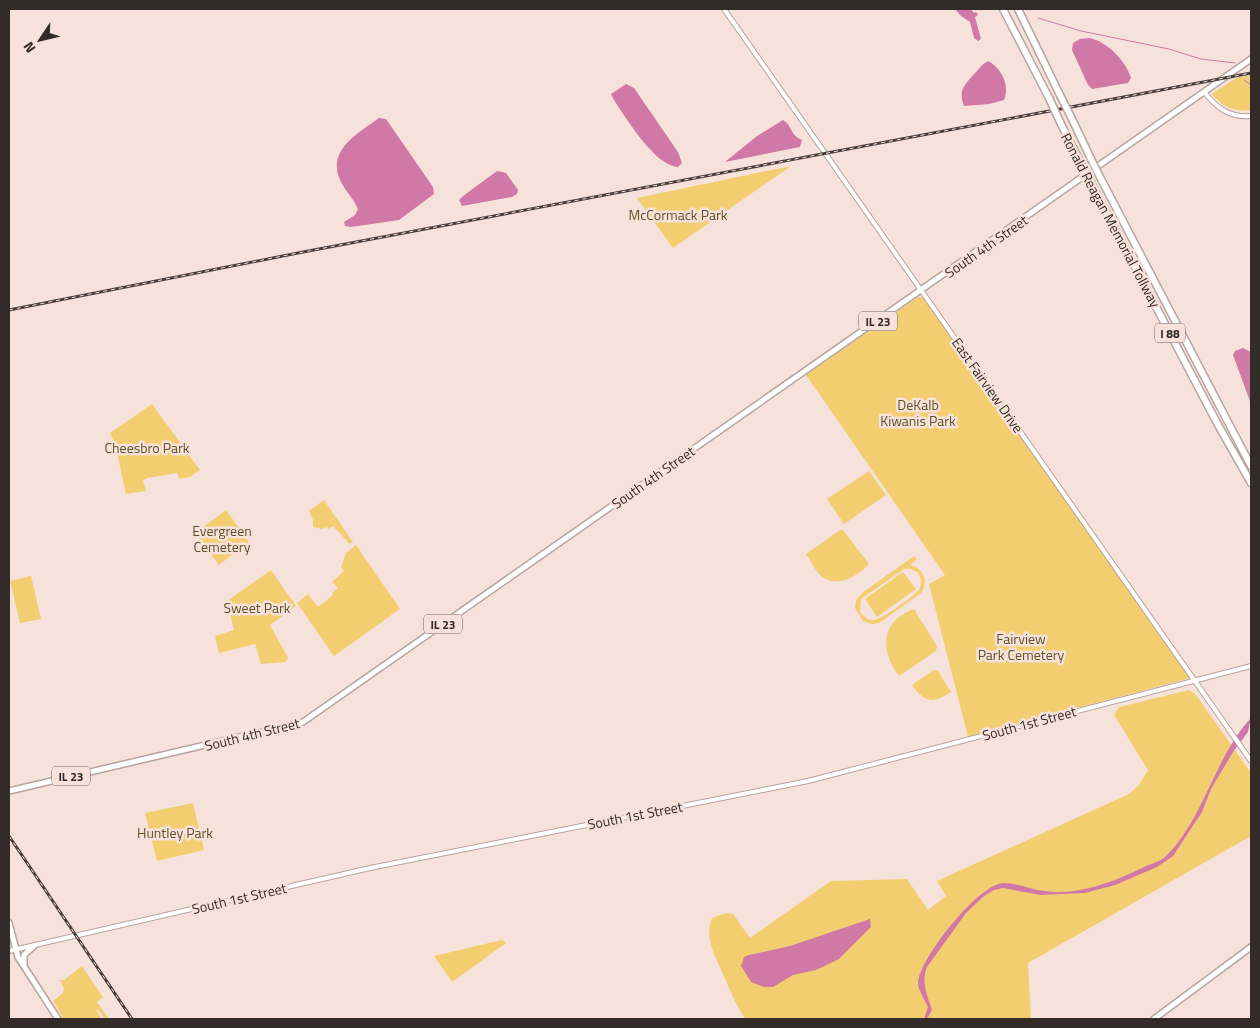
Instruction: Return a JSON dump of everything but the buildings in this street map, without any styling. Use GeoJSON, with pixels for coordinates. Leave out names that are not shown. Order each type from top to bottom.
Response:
{"type":"FeatureCollection","features":[{"type":"Feature","properties":{"kind":"highway","name":"Ronald Reagan Memorial Tollway"},"geometry":{"type":"LineString","coordinates":[[1004,9],[1091,183],[1217,423],[1251,483]]}},
{"type":"Feature","properties":{"kind":"highway","name":"Ronald Reagan Memorial Tollway"},"geometry":{"type":"LineString","coordinates":[[1018,9],[1091,159],[1251,466]]}},
{"type":"Feature","properties":{"kind":"main road","name":"South 4th Street"},"geometry":{"type":"LineString","coordinates":[[9,791],[303,722],[1251,59]]}},
{"type":"Feature","properties":{"kind":"main road"},"geometry":{"type":"LineString","coordinates":[[9,923],[16,950],[58,1019]]}},
{"type":"Feature","properties":{"kind":"main road"},"geometry":{"type":"LineString","coordinates":[[24,965],[24,955],[34,946]]}},
{"type":"Feature","properties":{"kind":"main road"},"geometry":{"type":"LineString","coordinates":[[1154,1019],[1251,947]]}},
{"type":"Feature","properties":{"kind":"street","name":"East Fairview Drive"},"geometry":{"type":"LineString","coordinates":[[724,9],[1251,761]]}},
{"type":"Feature","properties":{"kind":"street"},"geometry":{"type":"LineString","coordinates":[[1205,93],[1218,107],[1226,112],[1239,116],[1251,116]]}},
{"type":"Feature","properties":{"kind":"street","name":"South 1st Street"},"geometry":{"type":"LineString","coordinates":[[9,951],[379,866],[808,781],[1251,666]]}},
{"type":"Feature","properties":{"kind":"green space"},"geometry":{"type":"Polygon","coordinates":[[[1251,75],[1251,110],[1229,108],[1212,94],[1236,78],[1251,75]]]}},
{"type":"Feature","properties":{"kind":"green space","name":"McCormack Park"},"geometry":{"type":"Polygon","coordinates":[[[791,166],[673,248],[637,198],[791,166]]]}},
{"type":"Feature","properties":{"kind":"green space"},"geometry":{"type":"Polygon","coordinates":[[[918,297],[923,297],[926,301],[1190,678],[968,737],[929,584],[945,575],[806,375],[918,297]]]}},
{"type":"Feature","properties":{"kind":"green space","name":"Cheesbro Park"},"geometry":{"type":"Polygon","coordinates":[[[152,404],[200,470],[190,477],[179,479],[177,473],[147,478],[143,481],[146,491],[126,494],[115,444],[110,433],[152,404]]]}},
{"type":"Feature","properties":{"kind":"green space"},"geometry":{"type":"Polygon","coordinates":[[[869,471],[886,495],[844,524],[827,499],[869,471]]]}},
{"type":"Feature","properties":{"kind":"green space"},"geometry":{"type":"Polygon","coordinates":[[[324,500],[353,542],[350,544],[333,526],[328,529],[326,527],[322,529],[313,527],[313,520],[309,511],[324,500]]]}},
{"type":"Feature","properties":{"kind":"green space","name":"Evergreen Cemetery"},"geometry":{"type":"Polygon","coordinates":[[[226,510],[249,542],[219,565],[195,533],[226,510]]]}},
{"type":"Feature","properties":{"kind":"green space"},"geometry":{"type":"Polygon","coordinates":[[[840,530],[843,530],[869,564],[846,580],[832,581],[825,579],[819,574],[806,554],[840,530]]]}},
{"type":"Feature","properties":{"kind":"green space"},"geometry":{"type":"Polygon","coordinates":[[[356,545],[400,609],[334,656],[297,603],[308,594],[318,607],[333,595],[332,593],[338,588],[332,582],[344,571],[341,568],[346,553],[356,545]]]}},
{"type":"Feature","properties":{"kind":"green space"},"geometry":{"type":"Polygon","coordinates":[[[914,556],[917,559],[910,565],[919,569],[924,576],[925,584],[921,593],[879,623],[872,624],[863,621],[855,608],[856,600],[862,593],[914,556]],[[904,569],[861,599],[860,612],[865,618],[873,620],[883,616],[897,608],[919,590],[921,581],[919,574],[909,569],[904,569]]]}},
{"type":"Feature","properties":{"kind":"green space","name":"Sweet Park"},"geometry":{"type":"Polygon","coordinates":[[[271,570],[296,606],[270,625],[288,658],[285,662],[261,664],[255,644],[219,653],[215,636],[234,630],[227,601],[271,570]]]}},
{"type":"Feature","properties":{"kind":"green space"},"geometry":{"type":"Polygon","coordinates":[[[903,572],[916,589],[877,617],[865,599],[903,572]]]}},
{"type":"Feature","properties":{"kind":"green space"},"geometry":{"type":"Polygon","coordinates":[[[31,576],[41,619],[20,623],[10,581],[31,576]]]}},
{"type":"Feature","properties":{"kind":"green space"},"geometry":{"type":"Polygon","coordinates":[[[914,609],[937,646],[936,651],[899,676],[886,647],[889,629],[903,614],[914,609]]]}},
{"type":"Feature","properties":{"kind":"green space"},"geometry":{"type":"Polygon","coordinates":[[[934,670],[938,671],[951,692],[939,699],[930,700],[921,695],[912,685],[934,670]]]}},
{"type":"Feature","properties":{"kind":"green space"},"geometry":{"type":"Polygon","coordinates":[[[1189,690],[1196,695],[1251,773],[1251,836],[1028,963],[1031,1019],[745,1019],[710,943],[709,935],[712,918],[726,913],[733,914],[750,938],[831,881],[907,879],[928,910],[946,896],[937,881],[1129,794],[1139,785],[1148,770],[1114,715],[1119,707],[1189,690]]]}},
{"type":"Feature","properties":{"kind":"green space","name":"Huntley Park"},"geometry":{"type":"Polygon","coordinates":[[[193,803],[204,850],[157,861],[145,813],[193,803]]]}},
{"type":"Feature","properties":{"kind":"green space"},"geometry":{"type":"Polygon","coordinates":[[[502,940],[506,943],[452,982],[434,956],[502,940]]]}},
{"type":"Feature","properties":{"kind":"green space"},"geometry":{"type":"Polygon","coordinates":[[[82,966],[103,997],[97,1002],[109,1019],[105,1019],[97,1009],[102,1019],[64,1019],[53,1001],[63,993],[64,988],[60,980],[64,980],[82,966]]]}},
{"type":"Feature","properties":{"kind":"shaded area"},"geometry":{"type":"Polygon","coordinates":[[[955,9],[971,9],[974,13],[976,12],[978,15],[975,17],[981,39],[978,41],[974,38],[970,22],[955,9]]]}},
{"type":"Feature","properties":{"kind":"shaded area"},"geometry":{"type":"Polygon","coordinates":[[[1089,38],[1109,47],[1115,53],[1125,65],[1131,78],[1128,83],[1092,89],[1088,85],[1072,50],[1073,43],[1080,39],[1089,38]]]}},
{"type":"Feature","properties":{"kind":"shaded area"},"geometry":{"type":"Polygon","coordinates":[[[988,61],[997,68],[1004,78],[1006,95],[1004,100],[989,104],[964,106],[962,101],[963,88],[980,67],[988,61]]]}},
{"type":"Feature","properties":{"kind":"shaded area"},"geometry":{"type":"Polygon","coordinates":[[[626,84],[634,88],[678,152],[682,163],[678,167],[669,165],[651,150],[633,129],[614,100],[611,94],[626,84]]]}},
{"type":"Feature","properties":{"kind":"shaded area"},"geometry":{"type":"Polygon","coordinates":[[[379,118],[386,119],[433,187],[434,194],[399,220],[351,227],[345,226],[344,222],[355,215],[358,209],[341,182],[337,171],[337,161],[340,152],[346,144],[379,118]]]}},
{"type":"Feature","properties":{"kind":"shaded area"},"geometry":{"type":"Polygon","coordinates":[[[783,120],[795,135],[802,140],[800,147],[725,162],[757,136],[783,120]]]}},
{"type":"Feature","properties":{"kind":"shaded area"},"geometry":{"type":"Polygon","coordinates":[[[497,171],[506,173],[518,190],[517,194],[512,197],[462,206],[459,200],[463,196],[497,171]]]}},
{"type":"Feature","properties":{"kind":"shaded area"},"geometry":{"type":"Polygon","coordinates":[[[1243,348],[1251,352],[1251,404],[1233,355],[1235,351],[1243,348]]]}},
{"type":"Feature","properties":{"kind":"shaded area"},"geometry":{"type":"Polygon","coordinates":[[[1251,718],[1248,732],[1233,752],[1211,789],[1202,812],[1173,856],[1157,867],[1115,885],[1085,893],[1040,895],[1003,888],[994,890],[984,896],[966,913],[927,967],[925,983],[932,1010],[927,1019],[924,1019],[928,1007],[918,986],[921,972],[928,957],[952,924],[980,895],[993,886],[1004,883],[1058,892],[1084,889],[1110,882],[1162,859],[1179,841],[1190,824],[1228,750],[1251,718]]]}},
{"type":"Feature","properties":{"kind":"shaded area"},"geometry":{"type":"Polygon","coordinates":[[[870,919],[871,927],[839,959],[816,970],[793,975],[773,987],[764,987],[751,982],[741,966],[744,957],[749,955],[790,946],[870,919]]]}},
{"type":"Feature","properties":{"kind":"waterway"},"geometry":{"type":"LineString","coordinates":[[1038,18],[1081,31],[1169,49],[1201,59],[1235,63]]}},
{"type":"Feature","properties":{"kind":"waterway"},"geometry":{"type":"LineString","coordinates":[[1244,80],[1251,85]]}},
{"type":"Feature","properties":{"kind":"railway"},"geometry":{"type":"LineString","coordinates":[[9,310],[303,252],[1251,73]]}},
{"type":"Feature","properties":{"kind":"railway"},"geometry":{"type":"LineString","coordinates":[[9,836],[132,1019]]}},
{"type":"Feature","properties":{"kind":"park label","name":"DeKalb Kiwanis Park"},"geometry":{"type":"Point","coordinates":[918,412]}},
{"type":"Feature","properties":{"kind":"park label","name":"Fairview Park Cemetery"},"geometry":{"type":"Point","coordinates":[1021,646]}}]}
